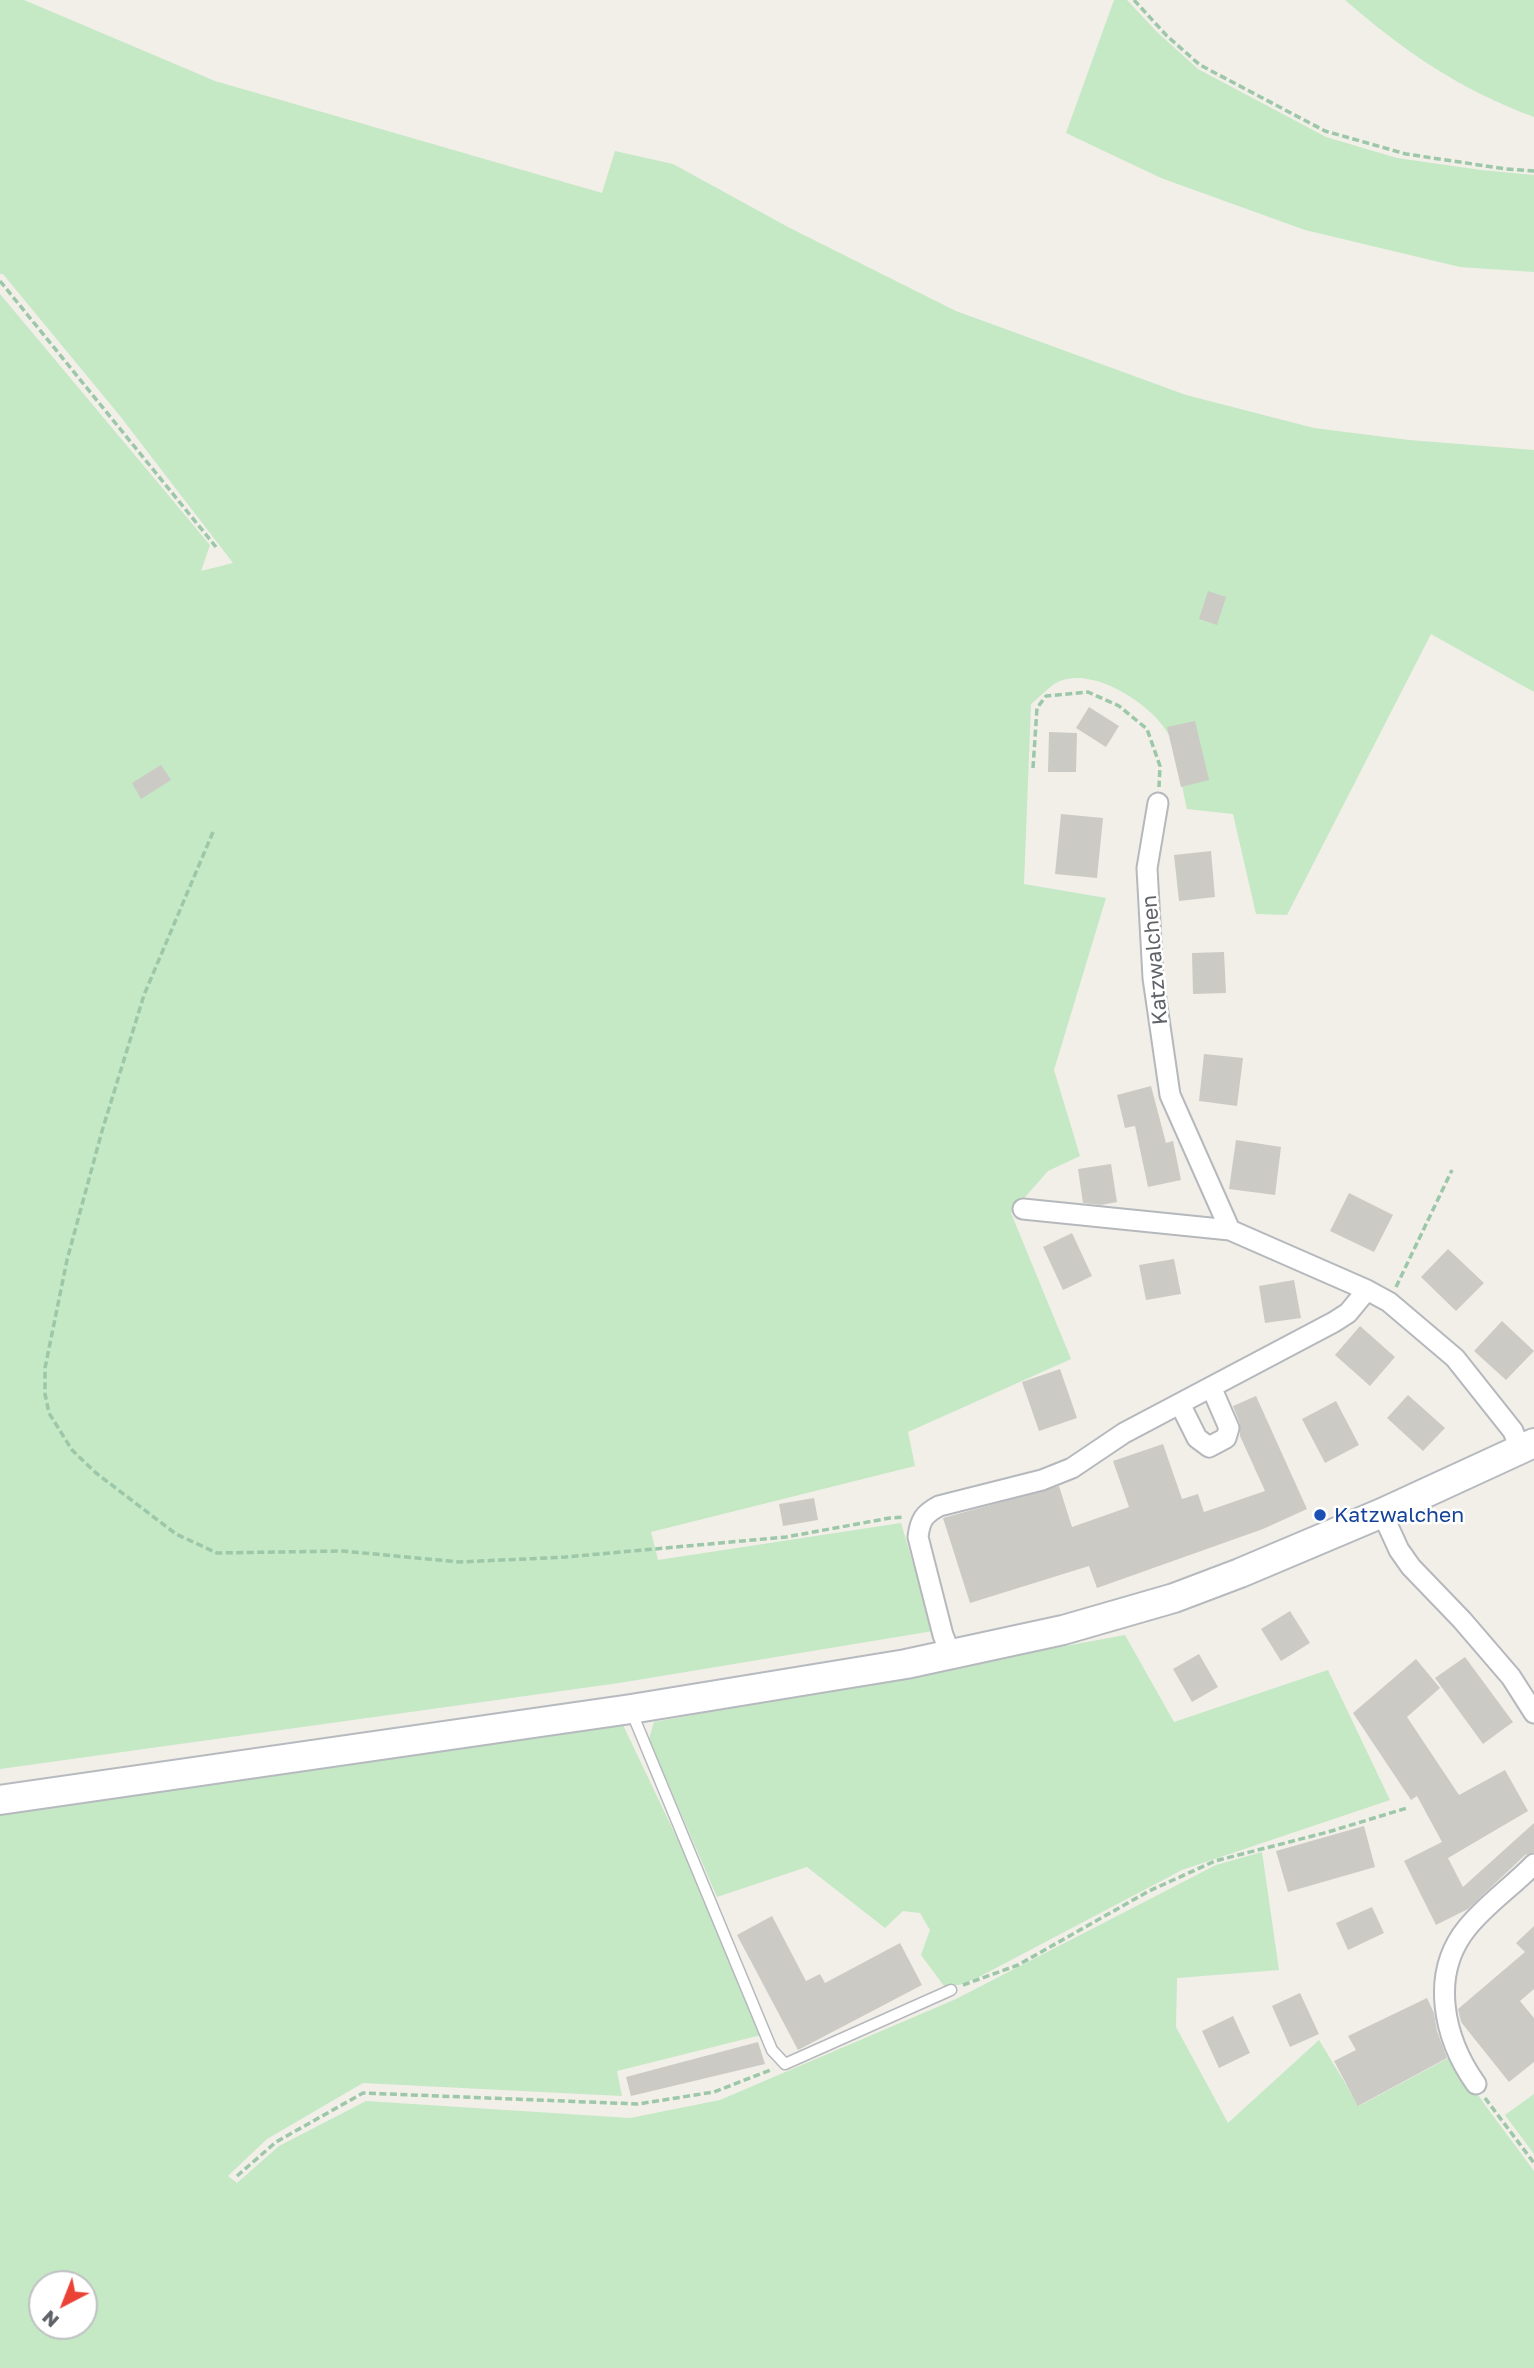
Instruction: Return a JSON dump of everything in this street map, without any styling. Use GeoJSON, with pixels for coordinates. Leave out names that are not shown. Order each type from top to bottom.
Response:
{"type":"FeatureCollection","features":[{"type":"Feature","properties":{"kind":"street","name":"Katzwalchen"},"geometry":{"type":"LineString","coordinates":[[1158,803],[1147,868],[1153,978],[1170,1095],[1230,1230]]}},
{"type":"Feature","properties":{"kind":"street"},"geometry":{"type":"LineString","coordinates":[[0,1800],[631,1709],[951,1656],[1063,1630],[1174,1598],[1382,1513],[1527,1446],[1455,1358],[1389,1302],[1367,1290],[1230,1230],[1023,1209]]}},
{"type":"Feature","properties":{"kind":"street"},"geometry":{"type":"LineString","coordinates":[[951,1656],[918,1537],[919,1523],[925,1514],[939,1507],[1042,1480],[1072,1468],[1124,1433],[1212,1389],[1334,1322],[1348,1313],[1367,1290]]}},
{"type":"Feature","properties":{"kind":"street"},"geometry":{"type":"LineString","coordinates":[[1181,1404],[1197,1438],[1209,1447],[1226,1438],[1229,1427],[1212,1389]]}},
{"type":"Feature","properties":{"kind":"street"},"geometry":{"type":"LineString","coordinates":[[1382,1513],[1399,1550],[1411,1567],[1511,1677],[1534,1713]]}},
{"type":"Feature","properties":{"kind":"street"},"geometry":{"type":"LineString","coordinates":[[1476,2084],[1462,2065],[1447,2022],[1444,2004],[1450,1959],[1457,1940],[1469,1925],[1534,1864]]}},
{"type":"Feature","properties":{"kind":"lane"},"geometry":{"type":"LineString","coordinates":[[631,1709],[772,2050],[785,2064],[951,1990]]}},
{"type":"Feature","properties":{"kind":"path"},"geometry":{"type":"LineString","coordinates":[[1134,0],[1167,36],[1200,65],[1325,131],[1406,154],[1506,169],[1534,170]]}},
{"type":"Feature","properties":{"kind":"path"},"geometry":{"type":"LineString","coordinates":[[0,281],[216,547]]}},
{"type":"Feature","properties":{"kind":"path"},"geometry":{"type":"LineString","coordinates":[[1033,768],[1037,708],[1046,696],[1088,692],[1119,706],[1147,729],[1160,766],[1158,803]]}},
{"type":"Feature","properties":{"kind":"path"},"geometry":{"type":"LineString","coordinates":[[213,832],[144,995],[102,1131],[67,1260],[46,1368],[45,1394],[49,1413],[72,1450],[96,1473],[176,1534],[217,1553],[342,1551],[460,1562],[566,1557],[786,1537],[890,1518],[904,1517],[919,1523]]}},
{"type":"Feature","properties":{"kind":"path"},"geometry":{"type":"LineString","coordinates":[[1389,1302],[1452,1170]]}},
{"type":"Feature","properties":{"kind":"path"},"geometry":{"type":"LineString","coordinates":[[951,1990],[1018,1965],[1149,1891],[1215,1861],[1328,1832],[1407,1808]]}},
{"type":"Feature","properties":{"kind":"path"},"geometry":{"type":"LineString","coordinates":[[237,2176],[276,2141],[363,2093],[638,2104],[714,2092],[785,2064]]}},
{"type":"Feature","properties":{"kind":"path"},"geometry":{"type":"LineString","coordinates":[[1476,2084],[1534,2164]]}},
{"type":"Feature","properties":{"kind":"green space"},"geometry":{"type":"Polygon","coordinates":[[[0,0],[24,0],[215,81],[602,193],[615,151],[673,164],[788,227],[956,311],[1186,395],[1314,428],[1409,440],[1534,450],[1534,692],[1431,634],[1287,915],[1256,914],[1233,814],[1187,809],[1172,741],[1161,723],[1137,701],[1106,684],[1074,678],[1056,683],[1031,704],[1024,884],[1106,898],[1054,1070],[1080,1156],[1048,1171],[1011,1213],[1071,1359],[908,1432],[915,1466],[651,1532],[658,1560],[901,1523],[933,1631],[619,1683],[0,1769],[0,294],[210,545],[201,571],[233,563],[120,416],[3,274],[0,274],[0,0]]]}},
{"type":"Feature","properties":{"kind":"green space"},"geometry":{"type":"Polygon","coordinates":[[[1114,0],[1127,0],[1198,69],[1326,137],[1397,158],[1534,175],[1534,272],[1460,267],[1305,230],[1161,178],[1066,133],[1114,0]]]}},
{"type":"Feature","properties":{"kind":"green space"},"geometry":{"type":"Polygon","coordinates":[[[1345,0],[1534,0],[1534,117],[1481,94],[1434,68],[1345,0]]]}},
{"type":"Feature","properties":{"kind":"green space"},"geometry":{"type":"Polygon","coordinates":[[[1125,1635],[1174,1722],[1328,1670],[1390,1800],[1182,1870],[977,1978],[959,1985],[944,1986],[921,1955],[930,1930],[920,1913],[903,1911],[885,1928],[807,1867],[717,1897],[649,1739],[654,1722],[1125,1635]]]}},
{"type":"Feature","properties":{"kind":"green space"},"geometry":{"type":"Polygon","coordinates":[[[622,1723],[707,1901],[761,2035],[617,2071],[622,2096],[363,2083],[267,2139],[228,2176],[237,2183],[279,2146],[366,2101],[630,2118],[720,2100],[956,1999],[1216,1865],[1262,1852],[1279,1970],[1177,1978],[1176,2027],[1228,2123],[1319,2040],[1359,2106],[1452,2056],[1534,2171],[1534,2368],[0,2368],[0,1812],[622,1723]]]}},
{"type":"Feature","properties":{"kind":"green space"},"geometry":{"type":"Polygon","coordinates":[[[1534,2094],[1534,2154],[1505,2115],[1534,2094]]]}},
{"type":"Feature","properties":{"kind":"building"},"geometry":{"type":"Polygon","coordinates":[[[1208,591],[1226,597],[1217,625],[1199,619],[1208,591]]]}},
{"type":"Feature","properties":{"kind":"building"},"geometry":{"type":"Polygon","coordinates":[[[1089,707],[1119,726],[1106,747],[1076,728],[1089,707]]]}},
{"type":"Feature","properties":{"kind":"building"},"geometry":{"type":"Polygon","coordinates":[[[1195,721],[1209,780],[1181,787],[1167,727],[1195,721]]]}},
{"type":"Feature","properties":{"kind":"building"},"geometry":{"type":"Polygon","coordinates":[[[1049,732],[1077,733],[1076,772],[1048,772],[1049,732]]]}},
{"type":"Feature","properties":{"kind":"building"},"geometry":{"type":"Polygon","coordinates":[[[161,765],[171,780],[141,799],[132,783],[161,765]]]}},
{"type":"Feature","properties":{"kind":"building"},"geometry":{"type":"Polygon","coordinates":[[[1061,814],[1103,818],[1097,878],[1055,874],[1061,814]]]}},
{"type":"Feature","properties":{"kind":"building"},"geometry":{"type":"Polygon","coordinates":[[[1211,851],[1215,897],[1179,901],[1174,855],[1211,851]]]}},
{"type":"Feature","properties":{"kind":"building"},"geometry":{"type":"Polygon","coordinates":[[[1224,952],[1226,993],[1193,994],[1192,953],[1224,952]]]}},
{"type":"Feature","properties":{"kind":"building"},"geometry":{"type":"Polygon","coordinates":[[[1204,1054],[1243,1058],[1237,1106],[1199,1101],[1204,1054]]]}},
{"type":"Feature","properties":{"kind":"building"},"geometry":{"type":"Polygon","coordinates":[[[1151,1086],[1166,1143],[1173,1141],[1181,1180],[1148,1187],[1135,1126],[1125,1128],[1117,1095],[1151,1086]]]}},
{"type":"Feature","properties":{"kind":"building"},"geometry":{"type":"Polygon","coordinates":[[[1236,1140],[1281,1147],[1275,1195],[1229,1189],[1236,1140]]]}},
{"type":"Feature","properties":{"kind":"building"},"geometry":{"type":"Polygon","coordinates":[[[1111,1164],[1117,1202],[1101,1205],[1083,1203],[1078,1169],[1111,1164]]]}},
{"type":"Feature","properties":{"kind":"building"},"geometry":{"type":"Polygon","coordinates":[[[1349,1193],[1393,1215],[1374,1252],[1330,1231],[1349,1193]]]}},
{"type":"Feature","properties":{"kind":"building"},"geometry":{"type":"Polygon","coordinates":[[[1072,1233],[1092,1276],[1063,1290],[1043,1247],[1072,1233]]]}},
{"type":"Feature","properties":{"kind":"building"},"geometry":{"type":"Polygon","coordinates":[[[1448,1249],[1484,1283],[1456,1311],[1421,1277],[1448,1249]]]}},
{"type":"Feature","properties":{"kind":"building"},"geometry":{"type":"Polygon","coordinates":[[[1174,1259],[1181,1294],[1146,1300],[1139,1265],[1174,1259]]]}},
{"type":"Feature","properties":{"kind":"building"},"geometry":{"type":"Polygon","coordinates":[[[1294,1280],[1301,1318],[1265,1323],[1259,1286],[1294,1280]]]}},
{"type":"Feature","properties":{"kind":"building"},"geometry":{"type":"Polygon","coordinates":[[[1502,1321],[1534,1351],[1506,1380],[1474,1351],[1502,1321]]]}},
{"type":"Feature","properties":{"kind":"building"},"geometry":{"type":"Polygon","coordinates":[[[1360,1326],[1395,1357],[1370,1386],[1335,1355],[1360,1326]]]}},
{"type":"Feature","properties":{"kind":"building"},"geometry":{"type":"Polygon","coordinates":[[[1060,1369],[1077,1418],[1039,1431],[1022,1382],[1060,1369]]]}},
{"type":"Feature","properties":{"kind":"building"},"geometry":{"type":"Polygon","coordinates":[[[1408,1395],[1445,1428],[1423,1451],[1387,1418],[1408,1395]]]}},
{"type":"Feature","properties":{"kind":"building"},"geometry":{"type":"Polygon","coordinates":[[[1256,1396],[1307,1509],[1263,1529],[1097,1588],[1089,1566],[970,1603],[943,1518],[1059,1486],[1072,1527],[1129,1507],[1113,1461],[1163,1444],[1182,1499],[1198,1494],[1204,1512],[1265,1491],[1240,1436],[1240,1424],[1233,1406],[1256,1396]]]}},
{"type":"Feature","properties":{"kind":"building"},"geometry":{"type":"Polygon","coordinates":[[[1336,1401],[1359,1445],[1325,1463],[1302,1419],[1336,1401]]]}},
{"type":"Feature","properties":{"kind":"building"},"geometry":{"type":"Polygon","coordinates":[[[814,1498],[818,1520],[783,1526],[779,1504],[814,1498]]]}},
{"type":"Feature","properties":{"kind":"building"},"geometry":{"type":"Polygon","coordinates":[[[1290,1611],[1310,1643],[1281,1661],[1261,1629],[1290,1611]]]}},
{"type":"Feature","properties":{"kind":"building"},"geometry":{"type":"Polygon","coordinates":[[[1199,1654],[1218,1687],[1192,1702],[1173,1669],[1199,1654]]]}},
{"type":"Feature","properties":{"kind":"building"},"geometry":{"type":"Polygon","coordinates":[[[1465,1657],[1513,1722],[1483,1744],[1435,1678],[1465,1657]]]}},
{"type":"Feature","properties":{"kind":"building"},"geometry":{"type":"Polygon","coordinates":[[[1416,1659],[1440,1688],[1407,1717],[1459,1795],[1505,1770],[1528,1811],[1448,1858],[1463,1887],[1534,1823],[1534,1852],[1525,1855],[1468,1909],[1436,1925],[1404,1861],[1442,1842],[1417,1796],[1411,1800],[1353,1713],[1416,1659]]]}},
{"type":"Feature","properties":{"kind":"building"},"geometry":{"type":"Polygon","coordinates":[[[1364,1826],[1375,1867],[1288,1892],[1276,1851],[1364,1826]]]}},
{"type":"Feature","properties":{"kind":"building"},"geometry":{"type":"Polygon","coordinates":[[[1372,1907],[1384,1933],[1348,1950],[1336,1923],[1372,1907]]]}},
{"type":"Feature","properties":{"kind":"building"},"geometry":{"type":"Polygon","coordinates":[[[772,1916],[806,1981],[820,1974],[825,1983],[900,1943],[922,1985],[798,2050],[737,1935],[772,1916]]]}},
{"type":"Feature","properties":{"kind":"building"},"geometry":{"type":"Polygon","coordinates":[[[1534,1926],[1534,1989],[1520,2001],[1534,2018],[1534,2062],[1509,2082],[1461,2022],[1458,2009],[1525,1952],[1516,1943],[1534,1926]]]}},
{"type":"Feature","properties":{"kind":"building"},"geometry":{"type":"Polygon","coordinates":[[[1300,1993],[1319,2034],[1290,2047],[1272,2006],[1300,1993]]]}},
{"type":"Feature","properties":{"kind":"building"},"geometry":{"type":"Polygon","coordinates":[[[1427,1998],[1447,2058],[1358,2106],[1334,2061],[1356,2050],[1348,2036],[1427,1998]]]}},
{"type":"Feature","properties":{"kind":"building"},"geometry":{"type":"Polygon","coordinates":[[[1233,2016],[1250,2053],[1219,2068],[1202,2031],[1233,2016]]]}},
{"type":"Feature","properties":{"kind":"building"},"geometry":{"type":"Polygon","coordinates":[[[758,2042],[765,2064],[631,2096],[626,2077],[758,2042]]]}},
{"type":"Feature","properties":{"kind":"place","name":"Katzwalchen"},"geometry":{"type":"Point","coordinates":[1320,1515]}}]}
